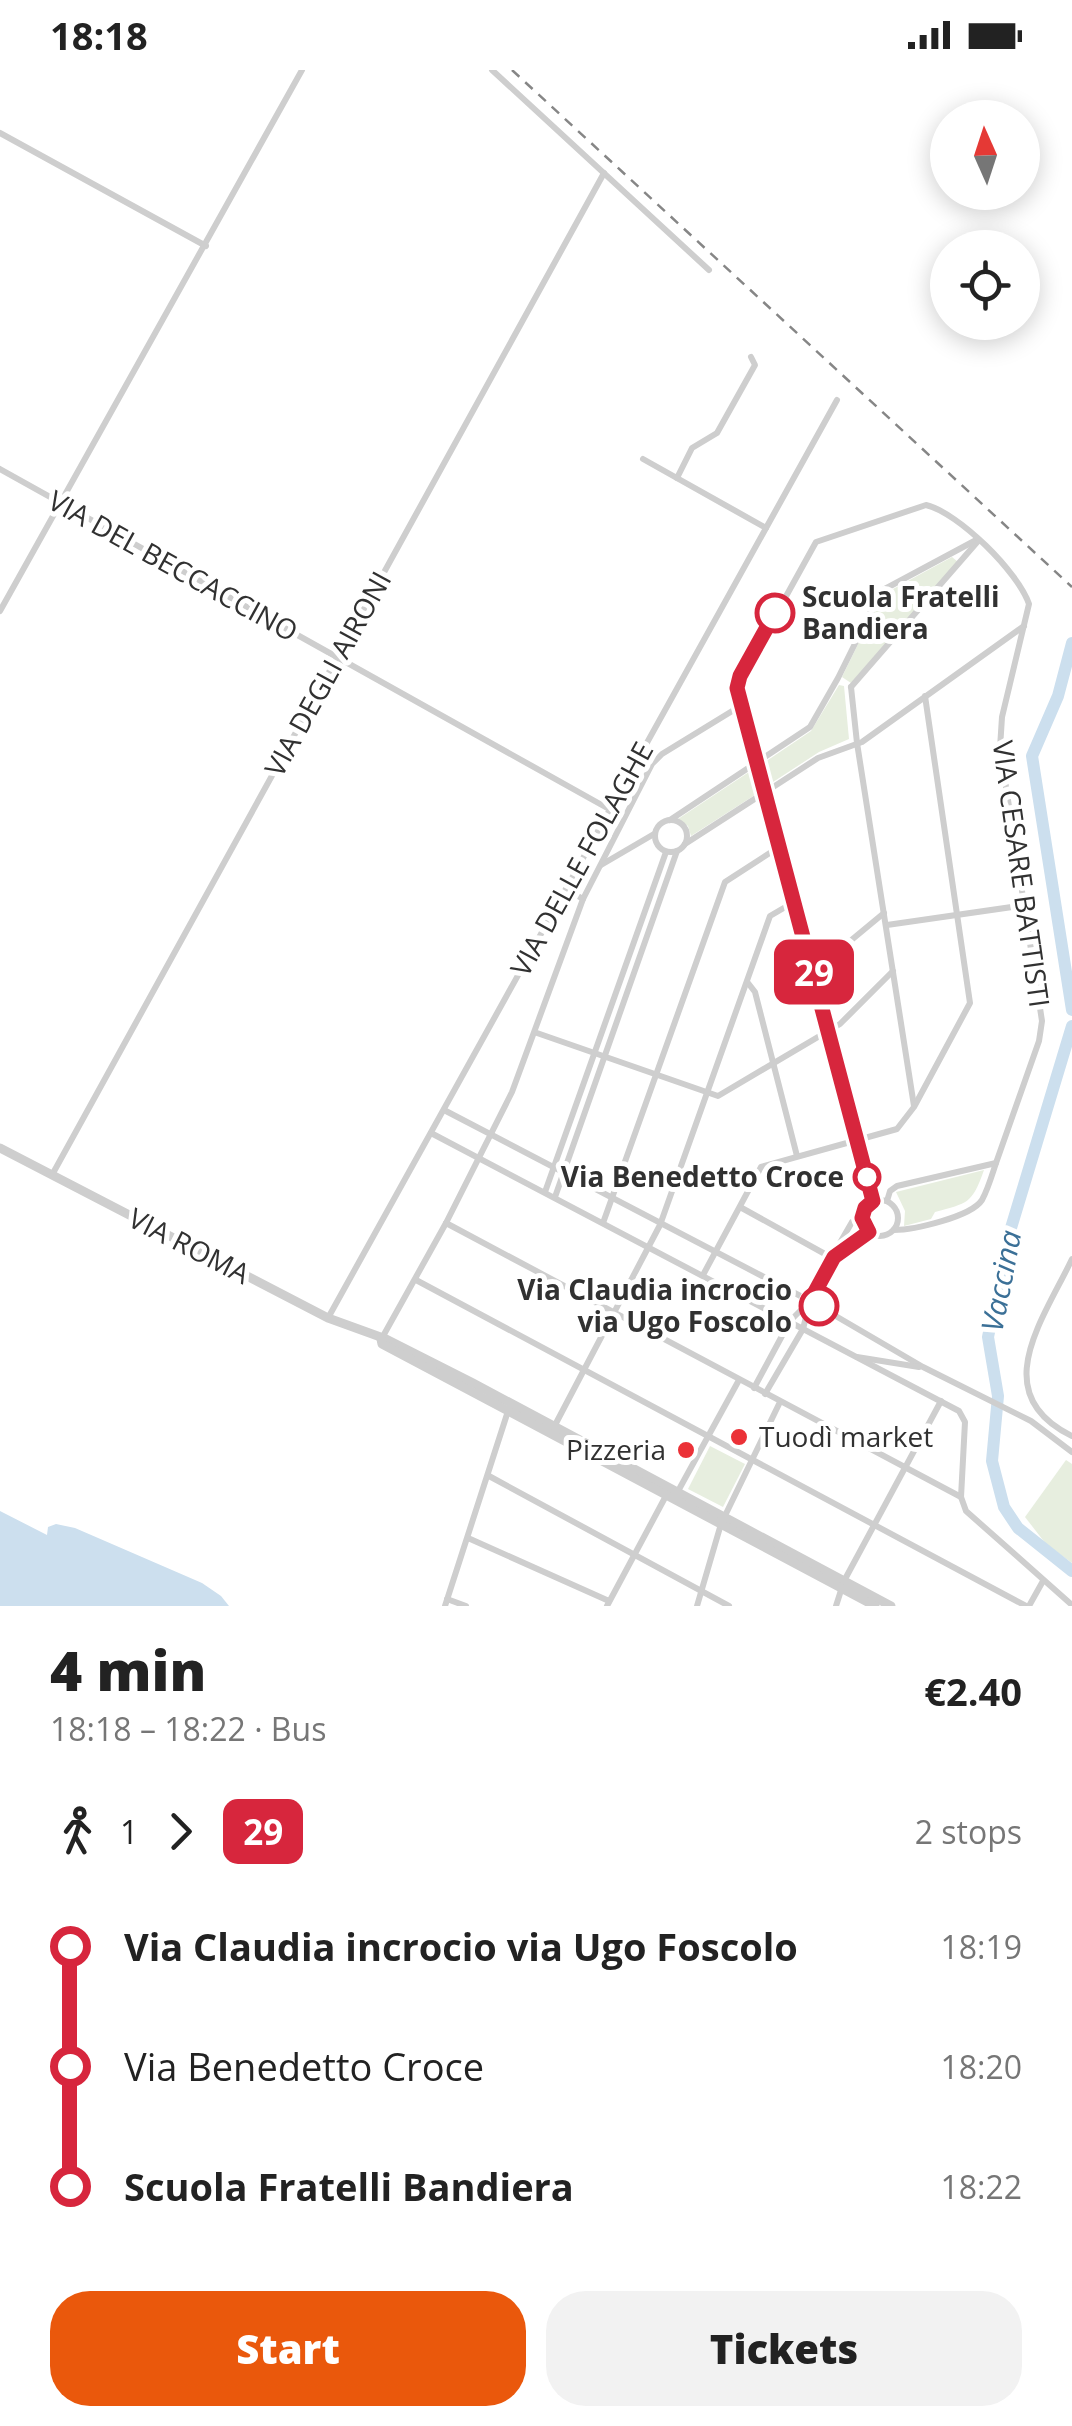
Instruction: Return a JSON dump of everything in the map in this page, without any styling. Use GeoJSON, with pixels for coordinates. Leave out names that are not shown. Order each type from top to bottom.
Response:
{"type":"FeatureCollection","features":[{"type":"Feature","properties":{"kind":"street"},"geometry":{"type":"LineString","coordinates":[[0,611],[302,70]]}},
{"type":"Feature","properties":{"kind":"street"},"geometry":{"type":"LineString","coordinates":[[492,70],[709,270]]}},
{"type":"Feature","properties":{"kind":"street"},"geometry":{"type":"LineString","coordinates":[[0,133],[206,246]]}},
{"type":"Feature","properties":{"kind":"street","name":"VIA DEGLI AIRONI"},"geometry":{"type":"LineString","coordinates":[[52,1175],[604,173]]}},
{"type":"Feature","properties":{"kind":"street"},"geometry":{"type":"LineString","coordinates":[[677,478],[692,448],[717,433],[755,365],[752,356]]}},
{"type":"Feature","properties":{"kind":"street","name":"VIA DELLE FOLAGHE"},"geometry":{"type":"LineString","coordinates":[[328,1318],[836,400]]}},
{"type":"Feature","properties":{"kind":"street"},"geometry":{"type":"LineString","coordinates":[[644,459],[766,528]]}},
{"type":"Feature","properties":{"kind":"street","name":"VIA DEL BECCACCINO"},"geometry":{"type":"LineString","coordinates":[[0,469],[609,809]]}},
{"type":"Feature","properties":{"kind":"street","name":"VIA CESARE BATTISTI"},"geometry":{"type":"LineString","coordinates":[[742,705],[737,685],[740,676],[816,542],[926,505],[979,538],[1027,597],[1029,607],[1002,717],[1000,748],[1042,1027],[982,1200],[968,1213],[894,1230]]}},
{"type":"Feature","properties":{"kind":"street"},"geometry":{"type":"LineString","coordinates":[[600,866],[654,834],[658,826],[810,727],[880,591],[979,538]]}},
{"type":"Feature","properties":{"kind":"street"},"geometry":{"type":"LineString","coordinates":[[914,1106],[857,743],[852,686],[977,545],[979,538]]}},
{"type":"Feature","properties":{"kind":"street"},"geometry":{"type":"LineString","coordinates":[[555,1197],[678,851],[824,755],[857,743],[1009,633],[1025,626]]}},
{"type":"Feature","properties":{"kind":"street"},"geometry":{"type":"LineString","coordinates":[[838,678],[852,686]]}},
{"type":"Feature","properties":{"kind":"street"},"geometry":{"type":"LineString","coordinates":[[703,1275],[762,1166],[898,1129],[970,1003],[925,696]]}},
{"type":"Feature","properties":{"kind":"street"},"geometry":{"type":"LineString","coordinates":[[381,1339],[416,1280],[512,1092],[583,898],[655,760],[742,705],[873,1201]]}},
{"type":"Feature","properties":{"kind":"street"},"geometry":{"type":"LineString","coordinates":[[670,820],[684,828],[686,844]]}},
{"type":"Feature","properties":{"kind":"street"},"geometry":{"type":"LineString","coordinates":[[654,834],[656,844],[666,852],[678,851]]}},
{"type":"Feature","properties":{"kind":"street"},"geometry":{"type":"LineString","coordinates":[[603,1222],[725,882],[779,847]]}},
{"type":"Feature","properties":{"kind":"street"},"geometry":{"type":"LineString","coordinates":[[545,1192],[666,852]]}},
{"type":"Feature","properties":{"kind":"street"},"geometry":{"type":"LineString","coordinates":[[566,889],[583,898]]}},
{"type":"Feature","properties":{"kind":"street"},"geometry":{"type":"LineString","coordinates":[[553,1430],[660,1225],[770,916],[794,902]]}},
{"type":"Feature","properties":{"kind":"street"},"geometry":{"type":"LineString","coordinates":[[887,925],[1026,905]]}},
{"type":"Feature","properties":{"kind":"street"},"geometry":{"type":"LineString","coordinates":[[814,971],[884,912]]}},
{"type":"Feature","properties":{"kind":"street"},"geometry":{"type":"LineString","coordinates":[[632,949],[642,953]]}},
{"type":"Feature","properties":{"kind":"street"},"geometry":{"type":"LineString","coordinates":[[536,1033],[718,1096],[840,1024],[894,970]]}},
{"type":"Feature","properties":{"kind":"street"},"geometry":{"type":"LineString","coordinates":[[748,982],[755,992],[797,1156]]}},
{"type":"Feature","properties":{"kind":"street"},"geometry":{"type":"LineString","coordinates":[[444,1110],[1040,1426],[1072,1452]]}},
{"type":"Feature","properties":{"kind":"street"},"geometry":{"type":"LineString","coordinates":[[431,1133],[959,1411],[964,1422],[961,1496],[970,1516],[1072,1605]]}},
{"type":"Feature","properties":{"kind":"street","name":"VIA ROMA"},"geometry":{"type":"LineString","coordinates":[[0,1148],[328,1318],[381,1339],[382,1344],[510,1406],[842,1584],[891,1606]]}},
{"type":"Feature","properties":{"kind":"street"},"geometry":{"type":"LineString","coordinates":[[887,1201],[891,1189],[897,1186],[996,1163]]}},
{"type":"Feature","properties":{"kind":"street"},"geometry":{"type":"LineString","coordinates":[[764,1394],[803,1328],[810,1301],[852,1222],[862,1212],[873,1201],[887,1201],[898,1213],[894,1230],[884,1235],[869,1232],[862,1223],[862,1212]]}},
{"type":"Feature","properties":{"kind":"street"},"geometry":{"type":"LineString","coordinates":[[740,1207],[834,1258]]}},
{"type":"Feature","properties":{"kind":"street"},"geometry":{"type":"LineString","coordinates":[[446,1223],[961,1496]]}},
{"type":"Feature","properties":{"kind":"street"},"geometry":{"type":"LineString","coordinates":[[834,1258],[869,1232]]}},
{"type":"Feature","properties":{"kind":"street"},"geometry":{"type":"LineString","coordinates":[[1072,1259],[1025,1358],[1027,1391],[1033,1404],[1050,1423],[1072,1436]]}},
{"type":"Feature","properties":{"kind":"street"},"geometry":{"type":"LineString","coordinates":[[416,1280],[1028,1606],[1043,1581]]}},
{"type":"Feature","properties":{"kind":"street"},"geometry":{"type":"LineString","coordinates":[[754,1388],[790,1321],[810,1301]]}},
{"type":"Feature","properties":{"kind":"street"},"geometry":{"type":"LineString","coordinates":[[851,1356],[924,1367]]}},
{"type":"Feature","properties":{"kind":"street"},"geometry":{"type":"LineString","coordinates":[[468,1538],[608,1604],[739,1380]]}},
{"type":"Feature","properties":{"kind":"street"},"geometry":{"type":"LineString","coordinates":[[836,1606],[842,1584],[941,1401]]}},
{"type":"Feature","properties":{"kind":"street"},"geometry":{"type":"LineString","coordinates":[[697,1606],[723,1521],[780,1402]]}},
{"type":"Feature","properties":{"kind":"street"},"geometry":{"type":"LineString","coordinates":[[466,1606],[446,1603],[510,1406]]}},
{"type":"Feature","properties":{"kind":"street","name":"VIA ROMA"},"geometry":{"type":"LineString","coordinates":[[510,1406],[527,1420],[553,1430]]}},
{"type":"Feature","properties":{"kind":"street"},"geometry":{"type":"LineString","coordinates":[[503,1432],[527,1420]]}},
{"type":"Feature","properties":{"kind":"street"},"geometry":{"type":"LineString","coordinates":[[488,1476],[729,1606]]}},
{"type":"Feature","properties":{"kind":"street","name":"VIA ROMA"},"geometry":{"type":"LineString","coordinates":[[842,1584],[875,1606]]}},
{"type":"Feature","properties":{"kind":"green space"},"geometry":{"type":"Polygon","coordinates":[[[952,557],[958,562],[851,683],[842,677],[882,595],[952,557]]]}},
{"type":"Feature","properties":{"kind":"green space"},"geometry":{"type":"Polygon","coordinates":[[[839,685],[844,686],[849,739],[819,752],[770,784],[765,762],[811,731],[839,685]]]}},
{"type":"Feature","properties":{"kind":"green space"},"geometry":{"type":"Polygon","coordinates":[[[752,770],[758,793],[691,836],[688,826],[678,819],[752,770]]]}},
{"type":"Feature","properties":{"kind":"green space"},"geometry":{"type":"Polygon","coordinates":[[[984,1170],[967,1200],[935,1212],[931,1219],[904,1226],[905,1211],[896,1192],[984,1170]]]}},
{"type":"Feature","properties":{"kind":"green space"},"geometry":{"type":"Polygon","coordinates":[[[710,1446],[745,1464],[723,1507],[688,1489],[710,1446]]]}},
{"type":"Feature","properties":{"kind":"green space"},"geometry":{"type":"Polygon","coordinates":[[[1066,1460],[1072,1464],[1072,1563],[1046,1544],[1025,1517],[1066,1460]]]}},
{"type":"Feature","properties":{"kind":"water"},"geometry":{"type":"Polygon","coordinates":[[[0,1511],[47,1535],[48,1527],[56,1524],[75,1528],[202,1583],[229,1606],[0,1606],[0,1511]]]}},
{"type":"Feature","properties":{"kind":"waterway","name":"Vaccina"},"geometry":{"type":"LineString","coordinates":[[1072,643],[1058,696],[1032,756],[1072,1010]]}},
{"type":"Feature","properties":{"kind":"waterway","name":"Vaccina"},"geometry":{"type":"LineString","coordinates":[[1072,1026],[1011,1228],[988,1337],[998,1396],[992,1461],[1004,1507],[1018,1528],[1072,1571]]}},
{"type":"Feature","properties":{"kind":"railway"},"geometry":{"type":"LineString","coordinates":[[512,70],[1072,587]]}},
{"type":"Feature","properties":{"kind":"bus line","name":"29"},"geometry":{"type":"LineString","coordinates":[[775,613],[737,688],[873,1201],[862,1212],[862,1223],[869,1232],[834,1257],[810,1301],[819,1306]]}},
{"type":"Feature","properties":{"kind":"place","name":"Scuola Fratelli Bandiera"},"geometry":{"type":"Point","coordinates":[775,613]}},
{"type":"Feature","properties":{"kind":"place","name":"Via Benedetto Croce"},"geometry":{"type":"Point","coordinates":[867,1177]}},
{"type":"Feature","properties":{"kind":"place","name":"Via Claudia incrocio via Ugo Foscolo"},"geometry":{"type":"Point","coordinates":[819,1306]}},
{"type":"Feature","properties":{"kind":"place","name":"Tuodì market"},"geometry":{"type":"Point","coordinates":[739,1437]}},
{"type":"Feature","properties":{"kind":"place","name":"Pizzeria"},"geometry":{"type":"Point","coordinates":[686,1450]}}]}
